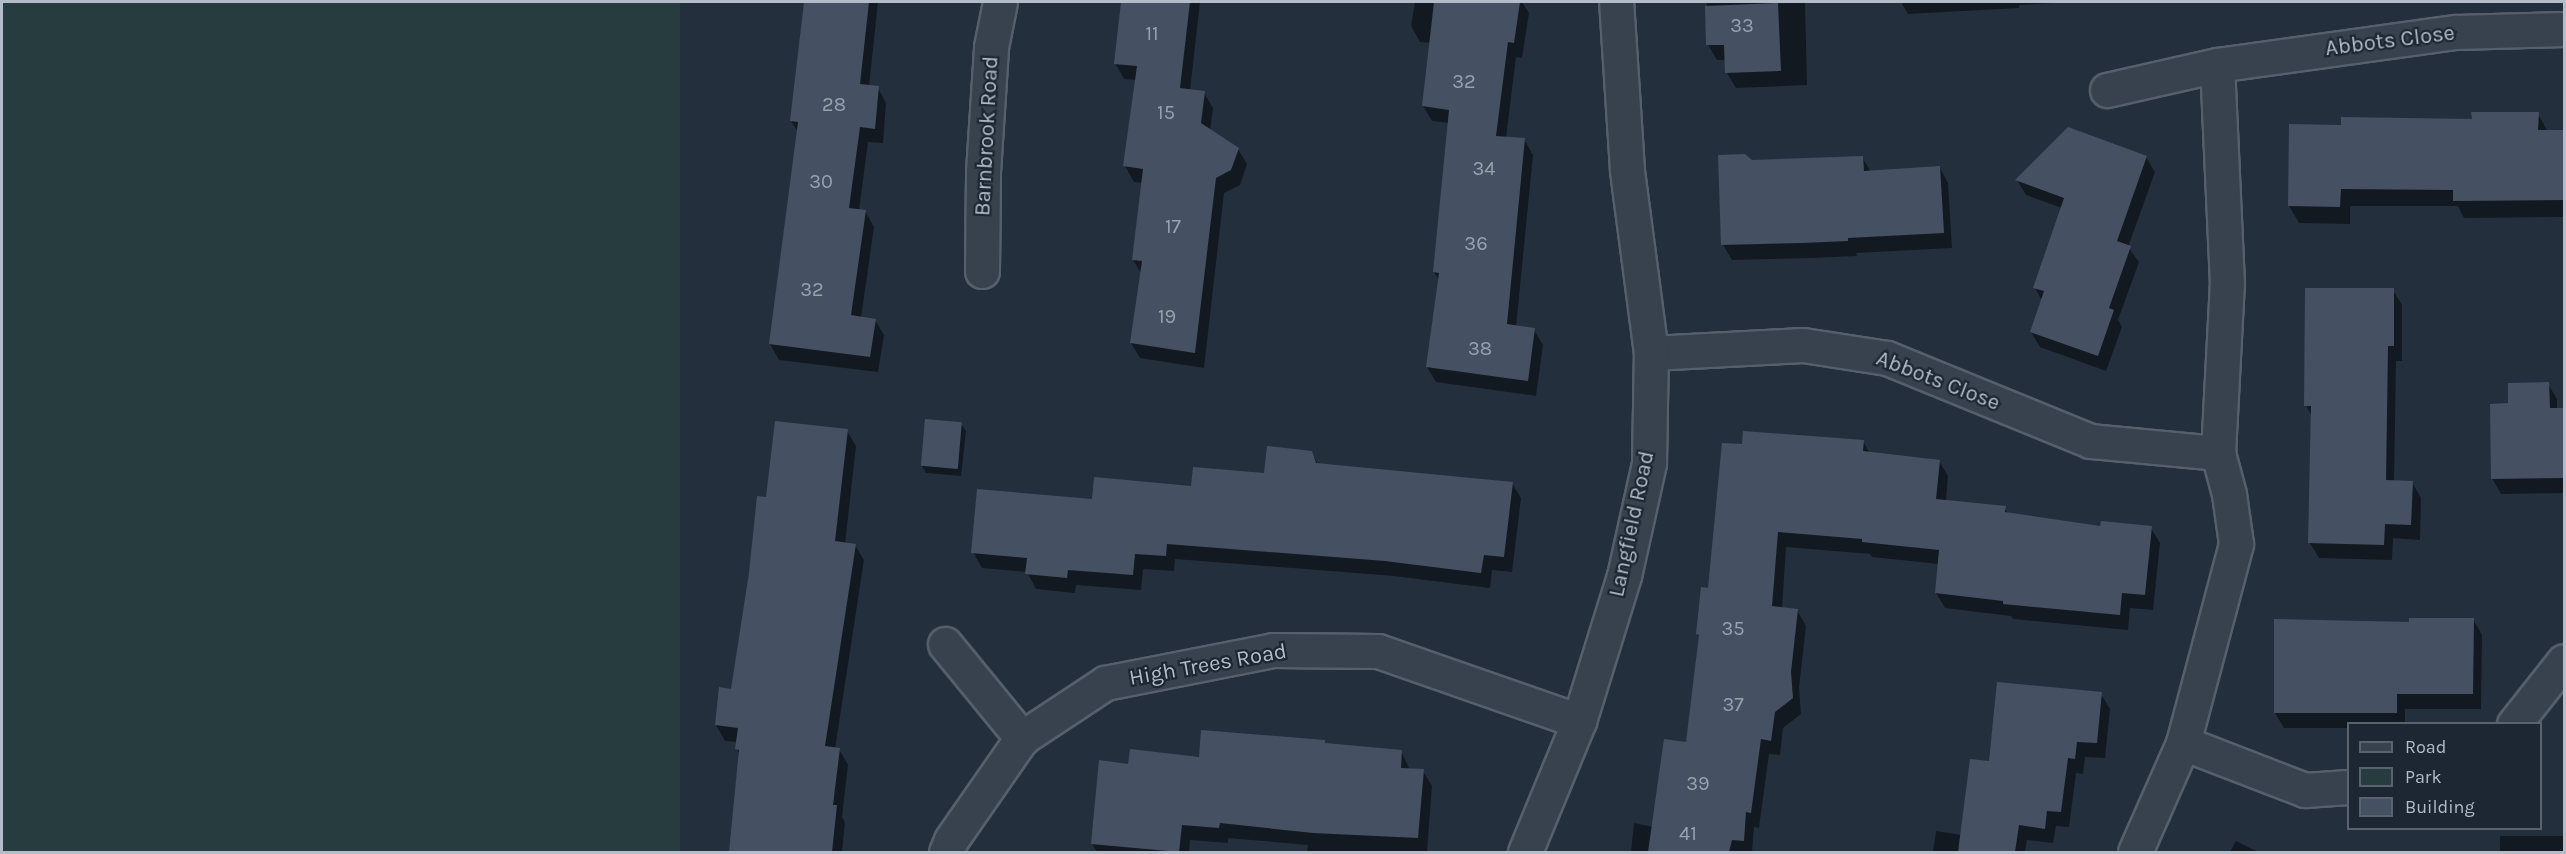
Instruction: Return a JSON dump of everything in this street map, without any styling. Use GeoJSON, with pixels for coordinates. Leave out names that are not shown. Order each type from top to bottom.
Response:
{"type":"FeatureCollection","features":[{"type":"Feature","properties":{"kind":"street","name":"Barnbrook Road"},"geometry":{"type":"LineString","coordinates":[[982,271],[983,172],[991,47],[1000,2]]}},
{"type":"Feature","properties":{"kind":"street","name":"Langfield Road"},"geometry":{"type":"LineString","coordinates":[[1525,852],[1579,721],[1624,576],[1649,463],[1651,353],[1627,170],[1616,2]]}},
{"type":"Feature","properties":{"kind":"street","name":"Abbots Close"},"geometry":{"type":"LineString","coordinates":[[2107,90],[2217,64],[2456,32],[2565,29]]}},
{"type":"Feature","properties":{"kind":"street"},"geometry":{"type":"LineString","coordinates":[[2135,852],[2183,743],[2236,544],[2229,494],[2218,453],[2227,284],[2217,64]]}},
{"type":"Feature","properties":{"kind":"street","name":"Abbots Close"},"geometry":{"type":"LineString","coordinates":[[1651,353],[1803,345],[1887,358],[2090,441],[2218,453]]}},
{"type":"Feature","properties":{"kind":"street"},"geometry":{"type":"LineString","coordinates":[[945,644],[1022,738]]}},
{"type":"Feature","properties":{"kind":"street","name":"High Trees Road"},"geometry":{"type":"LineString","coordinates":[[946,852],[951,840],[1022,738],[1105,682],[1273,650],[1378,651],[1579,721]]}},
{"type":"Feature","properties":{"kind":"street"},"geometry":{"type":"LineString","coordinates":[[2515,722],[2565,661]]}},
{"type":"Feature","properties":{"kind":"street"},"geometry":{"type":"LineString","coordinates":[[2183,743],[2305,790],[2347,787]]}},
{"type":"Feature","properties":{"kind":"green space"},"geometry":{"type":"Polygon","coordinates":[[[2,2],[680,2],[680,852],[2,852],[2,2]]]}},
{"type":"Feature","properties":{"kind":"building"},"geometry":{"type":"Polygon","coordinates":[[[804,2],[869,2],[860,84],[879,86],[875,129],[860,127],[849,208],[866,210],[851,315],[876,319],[870,357],[769,344],[798,122],[790,121],[804,2]]]}},
{"type":"Feature","properties":{"kind":"building"},"geometry":{"type":"Polygon","coordinates":[[[1121,2],[1190,2],[1180,88],[1205,91],[1201,123],[1239,148],[1231,170],[1216,178],[1195,353],[1130,343],[1142,261],[1132,260],[1143,169],[1123,166],[1137,66],[1114,64],[1121,2]]]}},
{"type":"Feature","properties":{"kind":"building"},"geometry":{"type":"Polygon","coordinates":[[[1434,2],[1520,2],[1514,43],[1508,42],[1496,136],[1525,138],[1507,324],[1535,328],[1528,381],[1426,367],[1439,273],[1433,272],[1449,110],[1422,106],[1434,2]]]}},
{"type":"Feature","properties":{"kind":"building"},"geometry":{"type":"Polygon","coordinates":[[[1778,3],[1781,71],[1725,73],[1724,45],[1706,45],[1705,6],[1778,3]]]}},
{"type":"Feature","properties":{"kind":"building"},"geometry":{"type":"Polygon","coordinates":[[[2471,112],[2539,112],[2538,130],[2565,130],[2565,200],[2453,201],[2453,190],[2341,189],[2340,207],[2288,206],[2289,124],[2341,125],[2341,117],[2472,119],[2471,112]]]}},
{"type":"Feature","properties":{"kind":"building"},"geometry":{"type":"Polygon","coordinates":[[[2068,127],[2147,156],[2117,241],[2131,246],[2109,308],[2114,310],[2098,356],[2030,332],[2044,291],[2033,288],[2064,198],[2015,180],[2068,127]]]}},
{"type":"Feature","properties":{"kind":"building"},"geometry":{"type":"Polygon","coordinates":[[[1745,154],[1752,160],[1863,156],[1864,171],[1940,166],[1944,233],[1848,238],[1848,241],[1721,245],[1718,155],[1745,154]]]}},
{"type":"Feature","properties":{"kind":"building"},"geometry":{"type":"Polygon","coordinates":[[[2305,288],[2394,288],[2394,346],[2388,346],[2386,480],[2413,481],[2411,525],[2385,524],[2384,545],[2308,543],[2311,406],[2304,406],[2305,288]]]}},
{"type":"Feature","properties":{"kind":"building"},"geometry":{"type":"Polygon","coordinates":[[[2549,382],[2550,408],[2565,408],[2565,478],[2491,479],[2490,404],[2508,403],[2508,383],[2549,382]]]}},
{"type":"Feature","properties":{"kind":"building"},"geometry":{"type":"Polygon","coordinates":[[[925,419],[962,422],[958,469],[921,466],[925,419]]]}},
{"type":"Feature","properties":{"kind":"building"},"geometry":{"type":"Polygon","coordinates":[[[775,421],[848,429],[835,541],[856,544],[825,746],[840,748],[833,805],[837,805],[832,852],[729,852],[739,750],[735,749],[738,728],[715,725],[719,687],[731,689],[749,573],[757,496],[766,497],[775,421]]]}},
{"type":"Feature","properties":{"kind":"building"},"geometry":{"type":"Polygon","coordinates":[[[1743,431],[1864,440],[1863,451],[1940,460],[1936,499],[2006,506],[2005,512],[2100,526],[2101,521],[2152,526],[2145,595],[2122,593],[2120,615],[2003,604],[2003,601],[1935,593],[1939,550],[1862,542],[1862,539],[1778,532],[1772,606],[1798,609],[1791,672],[1793,698],[1775,712],[1771,741],[1761,739],[1751,813],[1746,812],[1744,841],[1732,840],[1729,852],[1648,852],[1664,739],[1686,742],[1699,635],[1696,634],[1701,587],[1708,588],[1722,443],[1742,444],[1743,431]]]}},
{"type":"Feature","properties":{"kind":"building"},"geometry":{"type":"Polygon","coordinates":[[[1267,446],[1312,451],[1316,463],[1513,482],[1504,557],[1484,555],[1481,573],[1385,561],[1167,544],[1166,556],[1135,554],[1133,575],[1068,570],[1067,578],[1025,574],[1027,558],[971,553],[977,489],[1092,499],[1094,477],[1191,486],[1193,467],[1264,473],[1267,446]]]}},
{"type":"Feature","properties":{"kind":"building"},"geometry":{"type":"Polygon","coordinates":[[[2409,618],[2474,618],[2473,694],[2397,694],[2397,713],[2274,713],[2274,619],[2409,622],[2409,618]]]}},
{"type":"Feature","properties":{"kind":"building"},"geometry":{"type":"Polygon","coordinates":[[[1997,682],[2102,692],[2097,743],[2077,742],[2075,759],[2068,758],[2061,812],[2047,811],[2045,829],[2019,825],[2015,852],[1958,852],[1970,759],[1989,761],[1997,682]]]}},
{"type":"Feature","properties":{"kind":"building"},"geometry":{"type":"Polygon","coordinates":[[[1201,730],[1325,740],[1325,743],[1402,750],[1401,768],[1424,769],[1418,838],[1313,833],[1220,823],[1219,828],[1182,825],[1179,852],[1091,844],[1099,760],[1128,764],[1130,749],[1199,757],[1201,730]]]}}]}
